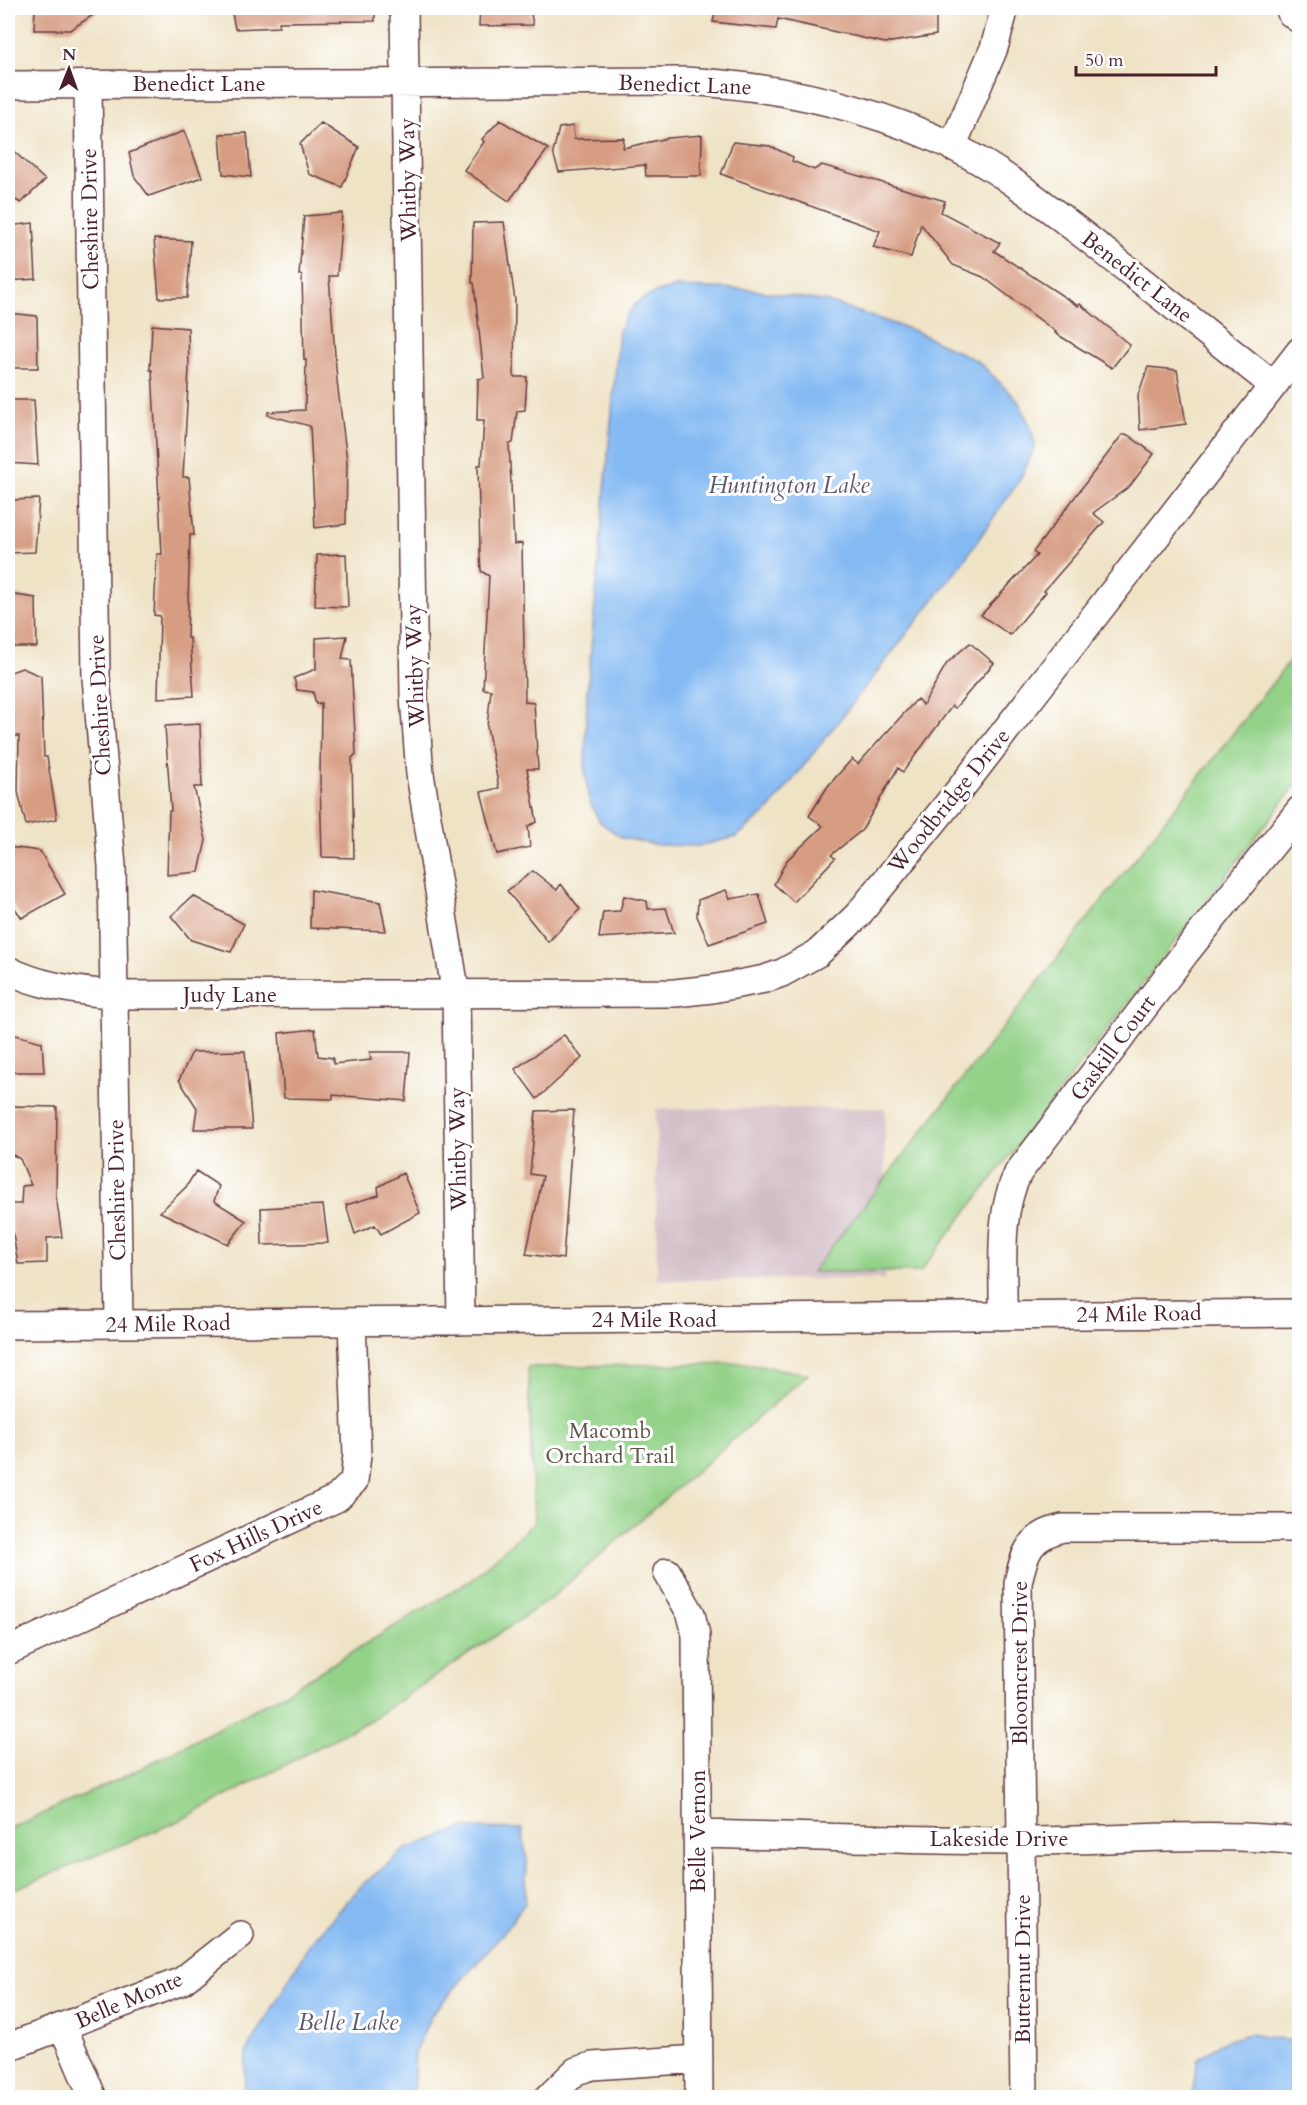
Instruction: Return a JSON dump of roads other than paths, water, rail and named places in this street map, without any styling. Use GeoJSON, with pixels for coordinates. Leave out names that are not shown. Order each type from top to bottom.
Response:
{"type":"FeatureCollection","features":[{"type":"Feature","properties":{"kind":"street","name":"Whitby Way"},"geometry":{"type":"LineString","coordinates":[[404,8],[407,83],[414,697],[420,774],[456,995],[461,1321]]}},
{"type":"Feature","properties":{"kind":"street"},"geometry":{"type":"LineString","coordinates":[[952,147],[994,48],[1005,8]]}},
{"type":"Feature","properties":{"kind":"street","name":"Benedict Lane"},"geometry":{"type":"LineString","coordinates":[[8,85],[684,81],[731,84],[806,95],[895,123],[952,147],[998,173],[1044,204],[1273,385]]}},
{"type":"Feature","properties":{"kind":"street","name":"Cheshire Drive"},"geometry":{"type":"LineString","coordinates":[[88,85],[96,676],[112,866],[119,1324]]}},
{"type":"Feature","properties":{"kind":"street","name":"Woodbridge Drive"},"geometry":{"type":"LineString","coordinates":[[456,995],[675,993],[712,989],[765,979],[802,964],[818,952],[857,916],[961,788],[1299,351]]}},
{"type":"Feature","properties":{"kind":"street","name":"Gaskill Court"},"geometry":{"type":"LineString","coordinates":[[1003,1316],[1005,1212],[1010,1190],[1018,1173],[1186,952],[1299,810]]}},
{"type":"Feature","properties":{"kind":"street","name":"Judy Lane"},"geometry":{"type":"LineString","coordinates":[[8,970],[24,978],[52,986],[114,995],[456,995]]}},
{"type":"Feature","properties":{"kind":"street","name":"24 Mile Road"},"geometry":{"type":"LineString","coordinates":[[8,1325],[1299,1313]]}},
{"type":"Feature","properties":{"kind":"street","name":"Fox Hills Drive"},"geometry":{"type":"LineString","coordinates":[[8,1651],[337,1498],[354,1481],[357,1455],[352,1322]]}},
{"type":"Feature","properties":{"kind":"street","name":"Bloomcrest Drive"},"geometry":{"type":"LineString","coordinates":[[1022,1841],[1018,1583],[1022,1561],[1035,1540],[1053,1530],[1075,1528],[1299,1528]]}},
{"type":"Feature","properties":{"kind":"street","name":"Belle Vernon"},"geometry":{"type":"LineString","coordinates":[[667,1572],[691,1614],[696,1635],[699,2097]]}},
{"type":"Feature","properties":{"kind":"street","name":"Lakeside Drive"},"geometry":{"type":"LineString","coordinates":[[699,1833],[1022,1841],[1218,1836],[1299,1841]]}},
{"type":"Feature","properties":{"kind":"street","name":"Butternut Drive"},"geometry":{"type":"LineString","coordinates":[[1022,1841],[1024,2097]]}},
{"type":"Feature","properties":{"kind":"street","name":"Belle Monte"},"geometry":{"type":"LineString","coordinates":[[8,2048],[182,1982],[240,1935]]}},
{"type":"Feature","properties":{"kind":"street"},"geometry":{"type":"LineString","coordinates":[[63,2027],[93,2097]]}},
{"type":"Feature","properties":{"kind":"street"},"geometry":{"type":"LineString","coordinates":[[548,2097],[576,2071],[592,2066],[699,2059]]}},
{"type":"Feature","properties":{"kind":"water","name":"Huntington Lake"},"geometry":{"type":"Polygon","coordinates":[[[676,287],[747,289],[829,302],[915,331],[978,361],[1018,401],[1031,427],[1035,448],[1019,481],[960,566],[769,810],[736,837],[698,846],[657,845],[622,838],[600,822],[589,801],[585,771],[587,695],[619,331],[629,312],[640,300],[676,287]]]}},
{"type":"Feature","properties":{"kind":"water","name":"Belle Lake"},"geometry":{"type":"Polygon","coordinates":[[[464,1828],[522,1829],[527,1861],[525,1903],[504,1932],[432,2014],[415,2052],[413,2097],[244,2097],[246,2053],[309,1945],[362,1885],[406,1849],[464,1828]]]}},
{"type":"Feature","properties":{"kind":"water"},"geometry":{"type":"Polygon","coordinates":[[[1249,2034],[1299,2042],[1299,2097],[1192,2097],[1198,2059],[1222,2042],[1249,2034]]]}},
{"type":"Feature","properties":{"kind":"park label","name":"Macomb Orchard Trail"},"geometry":{"type":"Point","coordinates":[610,1444]}}]}
